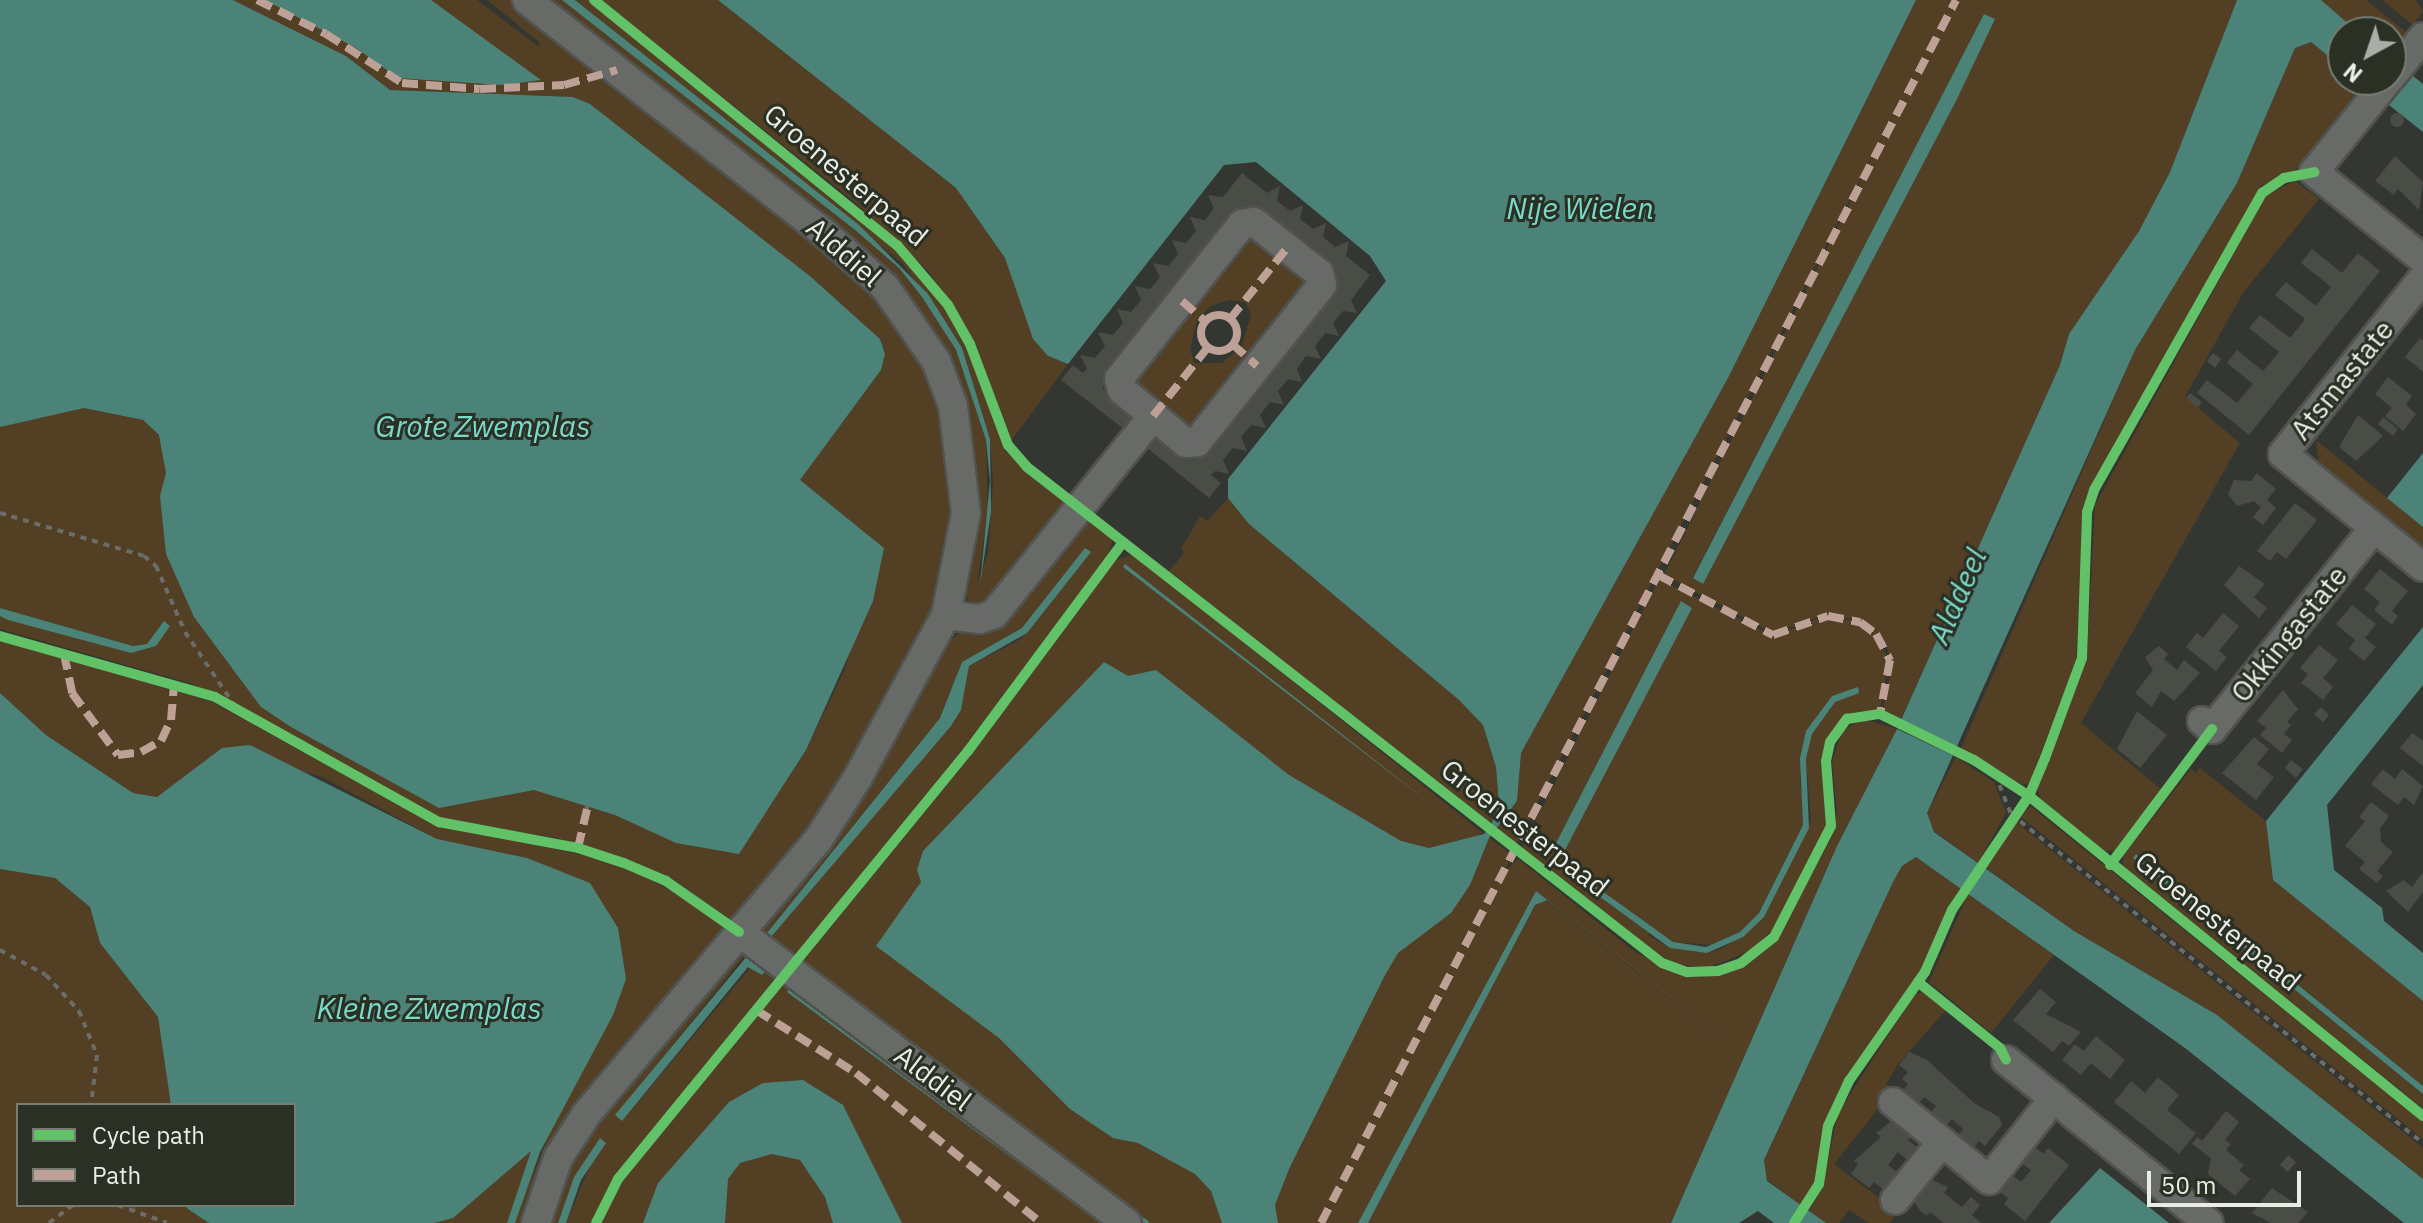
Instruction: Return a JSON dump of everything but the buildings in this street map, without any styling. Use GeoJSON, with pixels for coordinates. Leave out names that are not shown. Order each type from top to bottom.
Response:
{"type":"FeatureCollection","features":[{"type":"Feature","properties":{"kind":"street","name":"Alddiel"},"geometry":{"type":"LineString","coordinates":[[527,0],[823,232],[885,287],[912,321],[953,406],[964,469],[961,556],[946,615],[818,840],[586,1115],[558,1158],[536,1223]]}},
{"type":"Feature","properties":{"kind":"street"},"geometry":{"type":"LineString","coordinates":[[2407,57],[2423,37]]}},
{"type":"Feature","properties":{"kind":"street"},"geometry":{"type":"LineString","coordinates":[[2375,96],[2314,172],[2423,259]]}},
{"type":"Feature","properties":{"kind":"street"},"geometry":{"type":"LineString","coordinates":[[1254,222],[1319,273],[1322,285],[1197,442],[1186,443],[1153,416],[1122,390],[1119,379],[1242,224],[1254,222]]}},
{"type":"Feature","properties":{"kind":"street","name":"Atsmastate"},"geometry":{"type":"LineString","coordinates":[[2423,278],[2283,454],[2423,567]]}},
{"type":"Feature","properties":{"kind":"street"},"geometry":{"type":"LineString","coordinates":[[946,615],[980,619],[994,614],[1153,416]]}},
{"type":"Feature","properties":{"kind":"street","name":"Okkingastate"},"geometry":{"type":"LineString","coordinates":[[2202,721],[2212,729],[2374,528]]}},
{"type":"Feature","properties":{"kind":"street","name":"Alddiel"},"geometry":{"type":"LineString","coordinates":[[739,932],[1127,1223]]}},
{"type":"Feature","properties":{"kind":"street"},"geometry":{"type":"LineString","coordinates":[[2006,1060],[2209,1223]]}},
{"type":"Feature","properties":{"kind":"street"},"geometry":{"type":"LineString","coordinates":[[1893,1102],[1989,1180],[2054,1098]]}},
{"type":"Feature","properties":{"kind":"street"},"geometry":{"type":"LineString","coordinates":[[1895,1200],[1942,1142]]}},
{"type":"Feature","properties":{"kind":"path"},"geometry":{"type":"LineString","coordinates":[[0,513],[144,556],[156,566],[185,632],[237,709]]}},
{"type":"Feature","properties":{"kind":"path"},"geometry":{"type":"LineString","coordinates":[[215,697],[250,717]]}},
{"type":"Feature","properties":{"kind":"path"},"geometry":{"type":"LineString","coordinates":[[1984,766],[2018,788]]}},
{"type":"Feature","properties":{"kind":"path"},"geometry":{"type":"LineString","coordinates":[[1995,774],[2015,817],[2423,1143]]}},
{"type":"Feature","properties":{"kind":"path"},"geometry":{"type":"LineString","coordinates":[[2008,827],[2022,806]]}},
{"type":"Feature","properties":{"kind":"path"},"geometry":{"type":"LineString","coordinates":[[0,950],[46,975],[79,1011],[97,1055],[91,1103]]}},
{"type":"Feature","properties":{"kind":"path"},"geometry":{"type":"LineString","coordinates":[[49,1223],[70,1207]]}},
{"type":"Feature","properties":{"kind":"path"},"geometry":{"type":"LineString","coordinates":[[123,1207],[167,1223]]}},
{"type":"Feature","properties":{"kind":"shaded area"},"geometry":{"type":"Polygon","coordinates":[[[233,0],[477,0],[539,47],[540,43],[487,0],[513,0],[877,288],[938,387],[956,536],[927,632],[810,834],[735,924],[672,878],[634,862],[557,838],[450,821],[428,812],[193,684],[0,629],[0,616],[132,653],[156,646],[162,624],[147,644],[133,646],[0,608],[0,418],[84,408],[143,420],[512,782],[739,853],[806,750],[844,671],[884,548],[800,480],[881,370],[885,354],[880,339],[811,277],[573,97],[390,90],[346,56],[233,0]]]}},
{"type":"Feature","properties":{"kind":"shaded area"},"geometry":{"type":"Polygon","coordinates":[[[541,0],[562,0],[855,230],[899,268],[922,297],[956,350],[986,440],[988,511],[977,584],[988,553],[993,481],[990,439],[962,348],[903,264],[575,0],[589,0],[849,207],[895,247],[934,290],[975,363],[1006,452],[1072,506],[998,598],[974,607],[965,596],[971,539],[922,321],[678,101],[541,0]]]}},
{"type":"Feature","properties":{"kind":"shaded area"},"geometry":{"type":"Polygon","coordinates":[[[600,0],[718,0],[956,188],[1005,258],[1048,356],[1068,364],[1011,441],[975,343],[929,272],[851,199],[600,0]]]}},
{"type":"Feature","properties":{"kind":"shaded area"},"geometry":{"type":"Polygon","coordinates":[[[1916,0],[2237,0],[2170,172],[2139,231],[2069,334],[2060,365],[1901,719],[1883,710],[1891,670],[1888,649],[1861,621],[1828,614],[1773,633],[1664,575],[1899,104],[1516,845],[1496,829],[1517,801],[1521,753],[1728,378],[1916,0]],[[1984,14],[1693,577],[1703,583],[1956,101],[1984,14]]]}},
{"type":"Feature","properties":{"kind":"shaded area"},"geometry":{"type":"Polygon","coordinates":[[[2321,0],[2366,0],[2386,16],[2340,16],[2321,0]]]}},
{"type":"Feature","properties":{"kind":"shaded area"},"geometry":{"type":"Polygon","coordinates":[[[2382,0],[2416,0],[2423,11],[2413,25],[2407,16],[2402,16],[2382,0]]]}},
{"type":"Feature","properties":{"kind":"shaded area"},"geometry":{"type":"Polygon","coordinates":[[[2311,42],[2327,55],[2327,96],[2354,96],[2296,170],[2261,186],[2090,488],[2083,509],[2076,661],[2030,782],[2023,785],[1961,748],[2135,350],[2237,183],[2295,48],[2311,42]]]}},
{"type":"Feature","properties":{"kind":"shaded area"},"geometry":{"type":"Polygon","coordinates":[[[2295,181],[2319,199],[2243,293],[2185,397],[2240,443],[2081,723],[2162,790],[2115,850],[2103,852],[2040,799],[2038,788],[2087,657],[2095,505],[2267,194],[2295,181]]]}},
{"type":"Feature","properties":{"kind":"shaded area"},"geometry":{"type":"Polygon","coordinates":[[[1247,231],[1314,279],[1194,435],[1128,384],[1247,231]],[[1229,300],[1211,306],[1197,320],[1190,350],[1195,363],[1222,363],[1242,346],[1251,314],[1245,302],[1229,300]]]}},
{"type":"Feature","properties":{"kind":"shaded area"},"geometry":{"type":"Polygon","coordinates":[[[2316,440],[2423,527],[2423,546],[2319,462],[2316,440]]]}},
{"type":"Feature","properties":{"kind":"shaded area"},"geometry":{"type":"Polygon","coordinates":[[[1228,498],[1249,524],[1459,700],[1483,725],[1496,767],[1499,804],[1491,825],[1169,571],[1184,553],[1181,549],[1200,516],[1207,521],[1228,498]]]}},
{"type":"Feature","properties":{"kind":"shaded area"},"geometry":{"type":"Polygon","coordinates":[[[1086,519],[1113,539],[1108,555],[965,746],[791,960],[756,929],[826,847],[946,645],[1086,519]],[[1022,628],[962,662],[940,718],[767,932],[961,710],[969,666],[1027,633],[1022,628]]]}},
{"type":"Feature","properties":{"kind":"shaded area"},"geometry":{"type":"Polygon","coordinates":[[[1133,554],[1484,834],[1479,833],[1481,852],[1489,838],[1511,854],[1505,872],[1518,859],[1635,952],[1686,976],[1732,971],[1777,940],[1832,837],[1837,812],[1832,762],[1842,731],[1863,719],[1897,729],[1837,846],[1671,1223],[1368,1223],[1535,905],[1546,900],[1731,1048],[1536,891],[1358,1223],[601,1223],[622,1182],[972,754],[1116,560],[1133,554]]]}},
{"type":"Feature","properties":{"kind":"shaded area"},"geometry":{"type":"Polygon","coordinates":[[[1659,579],[1773,636],[1814,620],[1850,620],[1875,635],[1889,660],[1880,709],[1844,715],[1826,740],[1821,760],[1826,825],[1777,925],[1752,950],[1708,968],[1676,964],[1641,944],[1521,849],[1659,579]],[[1681,602],[1555,845],[1692,608],[1681,602]],[[1858,693],[1832,696],[1806,731],[1800,780],[1805,821],[1759,913],[1740,932],[1712,945],[1673,942],[1651,930],[1648,935],[1670,948],[1707,953],[1723,948],[1764,917],[1811,822],[1806,759],[1812,734],[1835,701],[1858,693]]]}},
{"type":"Feature","properties":{"kind":"shaded area"},"geometry":{"type":"Polygon","coordinates":[[[0,640],[212,702],[433,824],[580,854],[631,870],[688,899],[726,929],[524,1223],[515,1223],[518,1211],[550,1131],[437,839],[322,777],[222,748],[157,797],[133,793],[46,735],[0,693],[0,640]]]}},
{"type":"Feature","properties":{"kind":"shaded area"},"geometry":{"type":"Polygon","coordinates":[[[1956,757],[1994,782],[2006,813],[1978,863],[1934,831],[1927,813],[1956,757]]]}},
{"type":"Feature","properties":{"kind":"shaded area"},"geometry":{"type":"Polygon","coordinates":[[[2200,768],[2266,821],[2273,880],[2423,1001],[2423,1086],[2137,854],[2133,858],[2423,1094],[2423,1108],[2123,868],[2123,856],[2191,769],[2196,773],[2200,768]]]}},
{"type":"Feature","properties":{"kind":"shaded area"},"geometry":{"type":"Polygon","coordinates":[[[2030,806],[2423,1122],[2423,1139],[2021,817],[2030,806]]]}},
{"type":"Feature","properties":{"kind":"shaded area"},"geometry":{"type":"Polygon","coordinates":[[[2017,823],[2423,1148],[2423,1179],[2217,1015],[2074,931],[1986,868],[2017,823]]]}},
{"type":"Feature","properties":{"kind":"shaded area"},"geometry":{"type":"Polygon","coordinates":[[[1916,857],[1960,888],[1922,968],[1840,1087],[1824,1124],[1814,1183],[1801,1205],[1767,1180],[1764,1161],[1893,882],[1902,865],[1916,857]]]}},
{"type":"Feature","properties":{"kind":"shaded area"},"geometry":{"type":"Polygon","coordinates":[[[0,869],[55,878],[90,907],[100,943],[158,1017],[172,1095],[171,1103],[16,1103],[16,1207],[188,1207],[209,1223],[0,1223],[0,869]]]}},
{"type":"Feature","properties":{"kind":"shaded area"},"geometry":{"type":"Polygon","coordinates":[[[1968,894],[2054,955],[1991,1033],[1929,982],[1968,894]]]}},
{"type":"Feature","properties":{"kind":"shaded area"},"geometry":{"type":"Polygon","coordinates":[[[741,946],[782,971],[615,1176],[591,1223],[566,1223],[591,1163],[574,1177],[558,1223],[548,1223],[572,1158],[599,1115],[741,946]],[[743,958],[616,1115],[622,1121],[751,967],[743,958]]]}},
{"type":"Feature","properties":{"kind":"shaded area"},"geometry":{"type":"Polygon","coordinates":[[[1923,992],[1946,1010],[1898,1064],[1886,1084],[1893,1090],[1834,1164],[1898,1212],[1889,1223],[1869,1223],[1849,1210],[1839,1223],[1826,1223],[1809,1211],[1822,1189],[1838,1113],[1915,994],[1923,992]]]}},
{"type":"Feature","properties":{"kind":"shaded area"},"geometry":{"type":"Polygon","coordinates":[[[532,1150],[507,1223],[423,1223],[532,1150]]]}},
{"type":"Feature","properties":{"kind":"water","name":"Grote Zwemplas"},"geometry":{"type":"Polygon","coordinates":[[[0,0],[233,0],[346,56],[390,90],[573,97],[590,104],[811,277],[880,339],[885,354],[881,370],[800,480],[884,548],[873,601],[806,750],[739,854],[676,843],[615,815],[534,790],[439,808],[291,727],[261,707],[194,617],[166,554],[160,496],[166,473],[159,435],[143,420],[84,408],[0,427],[0,0]]]}},
{"type":"Feature","properties":{"kind":"water"},"geometry":{"type":"Polygon","coordinates":[[[265,0],[431,0],[541,80],[501,85],[398,78],[356,48],[265,0]]]}},
{"type":"Feature","properties":{"kind":"water"},"geometry":{"type":"Polygon","coordinates":[[[562,0],[575,0],[859,225],[928,294],[962,348],[990,439],[991,512],[980,585],[990,481],[986,440],[956,350],[922,297],[899,268],[855,230],[562,0]]]}},
{"type":"Feature","properties":{"kind":"water","name":"Nije Wielen"},"geometry":{"type":"Polygon","coordinates":[[[718,0],[1916,0],[1728,378],[1521,753],[1517,801],[1489,838],[1470,885],[1451,913],[1398,953],[1385,975],[1289,1169],[1275,1205],[1278,1223],[1222,1223],[1211,1191],[1195,1174],[1138,1143],[1113,1138],[1070,1109],[999,1038],[876,946],[921,882],[917,870],[923,851],[1104,662],[1128,676],[1156,670],[1289,775],[1401,841],[1429,848],[1484,834],[1491,825],[1499,804],[1496,767],[1483,725],[1459,700],[1249,524],[1228,498],[1228,479],[1386,281],[1370,256],[1256,162],[1224,165],[1068,364],[1048,356],[1033,339],[1005,258],[956,188],[718,0]]]}},
{"type":"Feature","properties":{"kind":"water","name":"Alddeel"},"geometry":{"type":"Polygon","coordinates":[[[2237,0],[2321,0],[2340,16],[2327,16],[2327,55],[2311,42],[2295,48],[2237,183],[2135,350],[1927,813],[1934,832],[2074,931],[2217,1015],[2423,1179],[2423,1223],[2404,1223],[2185,1048],[1916,857],[1902,866],[1893,882],[1764,1160],[1767,1181],[1826,1223],[1774,1223],[1758,1211],[1739,1223],[1671,1223],[1837,846],[1897,729],[2060,365],[2069,334],[2139,231],[2170,172],[2237,0]]]}},
{"type":"Feature","properties":{"kind":"water"},"geometry":{"type":"Polygon","coordinates":[[[1984,14],[1995,19],[1956,101],[1703,584],[1693,578],[1984,14]]]}},
{"type":"Feature","properties":{"kind":"water"},"geometry":{"type":"Polygon","coordinates":[[[2413,76],[2423,84],[2423,132],[2389,105],[2396,96],[2407,96],[2407,83],[2413,76]]]}},
{"type":"Feature","properties":{"kind":"water"},"geometry":{"type":"Polygon","coordinates":[[[2423,453],[2423,527],[2387,498],[2423,453]]]}},
{"type":"Feature","properties":{"kind":"water"},"geometry":{"type":"Polygon","coordinates":[[[1085,548],[1091,552],[1027,633],[969,666],[961,710],[951,726],[771,937],[767,933],[940,718],[962,662],[1022,628],[1085,548]]]}},
{"type":"Feature","properties":{"kind":"water"},"geometry":{"type":"Polygon","coordinates":[[[1125,564],[1432,805],[1123,567],[1125,564]]]}},
{"type":"Feature","properties":{"kind":"water"},"geometry":{"type":"Polygon","coordinates":[[[1681,601],[1692,608],[1565,850],[1555,845],[1681,601]]]}},
{"type":"Feature","properties":{"kind":"water"},"geometry":{"type":"Polygon","coordinates":[[[0,608],[133,646],[147,644],[164,621],[170,626],[156,646],[131,653],[8,620],[0,616],[0,608]]]}},
{"type":"Feature","properties":{"kind":"water"},"geometry":{"type":"Polygon","coordinates":[[[2423,627],[2423,685],[2327,805],[2334,870],[2382,908],[2384,921],[2423,953],[2423,1001],[2273,880],[2266,821],[2423,627]]]}},
{"type":"Feature","properties":{"kind":"water"},"geometry":{"type":"Polygon","coordinates":[[[1858,687],[1859,693],[1835,702],[1812,734],[1806,759],[1809,828],[1764,917],[1743,937],[1707,953],[1670,948],[1581,883],[1584,878],[1673,942],[1706,947],[1740,932],[1759,913],[1803,825],[1800,758],[1806,731],[1832,696],[1858,687]]]}},
{"type":"Feature","properties":{"kind":"water","name":"Kleine Zwemplas"},"geometry":{"type":"Polygon","coordinates":[[[0,693],[46,735],[133,793],[157,797],[222,748],[250,745],[437,839],[527,858],[590,883],[618,928],[626,979],[613,1015],[540,1152],[515,1223],[507,1223],[531,1151],[453,1218],[434,1223],[209,1223],[186,1207],[296,1207],[296,1103],[171,1103],[158,1017],[100,943],[90,907],[55,878],[0,869],[0,693]]]}},
{"type":"Feature","properties":{"kind":"water"},"geometry":{"type":"Polygon","coordinates":[[[2136,854],[2423,1086],[2423,1094],[2133,858],[2136,854]]]}},
{"type":"Feature","properties":{"kind":"water"},"geometry":{"type":"Polygon","coordinates":[[[1536,891],[1733,1046],[1547,900],[1535,905],[1368,1223],[1358,1223],[1536,891]]]}},
{"type":"Feature","properties":{"kind":"water"},"geometry":{"type":"Polygon","coordinates":[[[748,955],[768,968],[762,975],[748,967],[622,1121],[615,1115],[748,955]]]}},
{"type":"Feature","properties":{"kind":"water"},"geometry":{"type":"Polygon","coordinates":[[[791,986],[1113,1223],[1100,1223],[787,992],[791,986]]]}},
{"type":"Feature","properties":{"kind":"water"},"geometry":{"type":"Polygon","coordinates":[[[803,1080],[843,1105],[902,1223],[833,1223],[825,1197],[800,1160],[772,1154],[740,1163],[728,1179],[725,1223],[643,1223],[658,1183],[729,1102],[763,1083],[803,1080]]]}},
{"type":"Feature","properties":{"kind":"water"},"geometry":{"type":"Polygon","coordinates":[[[600,1138],[606,1143],[581,1180],[566,1223],[558,1223],[574,1177],[600,1138]]]}},
{"type":"Feature","properties":{"kind":"water"},"geometry":{"type":"Polygon","coordinates":[[[2100,1168],[2169,1223],[2049,1223],[2100,1168]]]}},
{"type":"Feature","properties":{"kind":"pier"},"geometry":{"type":"Polygon","coordinates":[[[1897,718],[1964,750],[1960,759],[1893,727],[1897,718]]]}},
{"type":"Feature","properties":{"kind":"waterway"},"geometry":{"type":"LineString","coordinates":[[1134,1215],[1146,1223]]}},
{"type":"Feature","properties":{"kind":"marked path"},"geometry":{"type":"LineString","coordinates":[[257,0],[326,34],[402,83],[480,89],[564,85],[617,70]]}},
{"type":"Feature","properties":{"kind":"marked path"},"geometry":{"type":"LineString","coordinates":[[1321,1223],[1956,0]]}},
{"type":"Feature","properties":{"kind":"marked path"},"geometry":{"type":"LineString","coordinates":[[1230,319],[1287,248]]}},
{"type":"Feature","properties":{"kind":"marked path"},"geometry":{"type":"LineString","coordinates":[[1182,301],[1205,321]]}},
{"type":"Feature","properties":{"kind":"marked path"},"geometry":{"type":"LineString","coordinates":[[1219,315],[1232,320],[1237,333],[1232,346],[1219,351],[1206,346],[1201,333],[1206,320],[1219,315]]}},
{"type":"Feature","properties":{"kind":"marked path"},"geometry":{"type":"LineString","coordinates":[[1232,344],[1257,366]]}},
{"type":"Feature","properties":{"kind":"marked path"},"geometry":{"type":"LineString","coordinates":[[1153,416],[1208,347]]}},
{"type":"Feature","properties":{"kind":"marked path"},"geometry":{"type":"LineString","coordinates":[[1658,575],[1773,635],[1828,616],[1860,622],[1876,634],[1890,660],[1880,714]]}},
{"type":"Feature","properties":{"kind":"marked path"},"geometry":{"type":"LineString","coordinates":[[64,654],[72,693],[118,755],[141,752],[161,741],[171,720],[174,683]]}},
{"type":"Feature","properties":{"kind":"marked path"},"geometry":{"type":"LineString","coordinates":[[578,848],[587,809]]}},
{"type":"Feature","properties":{"kind":"marked path"},"geometry":{"type":"LineString","coordinates":[[756,1010],[856,1073],[1041,1223]]}},
{"type":"Feature","properties":{"kind":"cycle path","name":"Groenesterpaad"},"geometry":{"type":"LineString","coordinates":[[594,0],[897,245],[948,305],[970,344],[1008,445],[1027,467],[1662,963],[1687,972],[1718,971],[1741,963],[1774,937],[1831,826],[1826,761],[1830,742],[1847,719],[1880,714],[1974,760],[2029,796],[2423,1116]]}},
{"type":"Feature","properties":{"kind":"cycle path"},"geometry":{"type":"LineString","coordinates":[[1794,1223],[1819,1184],[1828,1126],[1849,1081],[1925,972],[1952,910],[2029,796],[2045,758],[2082,658],[2087,512],[2094,490],[2262,193],[2284,178],[2314,172]]}},
{"type":"Feature","properties":{"kind":"cycle path"},"geometry":{"type":"LineString","coordinates":[[596,1223],[618,1179],[968,751],[1123,542]]}},
{"type":"Feature","properties":{"kind":"cycle path"},"geometry":{"type":"LineString","coordinates":[[0,636],[215,697],[439,822],[578,848],[624,863],[666,881],[739,932]]}},
{"type":"Feature","properties":{"kind":"cycle path"},"geometry":{"type":"LineString","coordinates":[[2110,865],[2212,729]]}},
{"type":"Feature","properties":{"kind":"cycle path"},"geometry":{"type":"LineString","coordinates":[[1918,982],[2000,1048],[2006,1060]]}}]}
